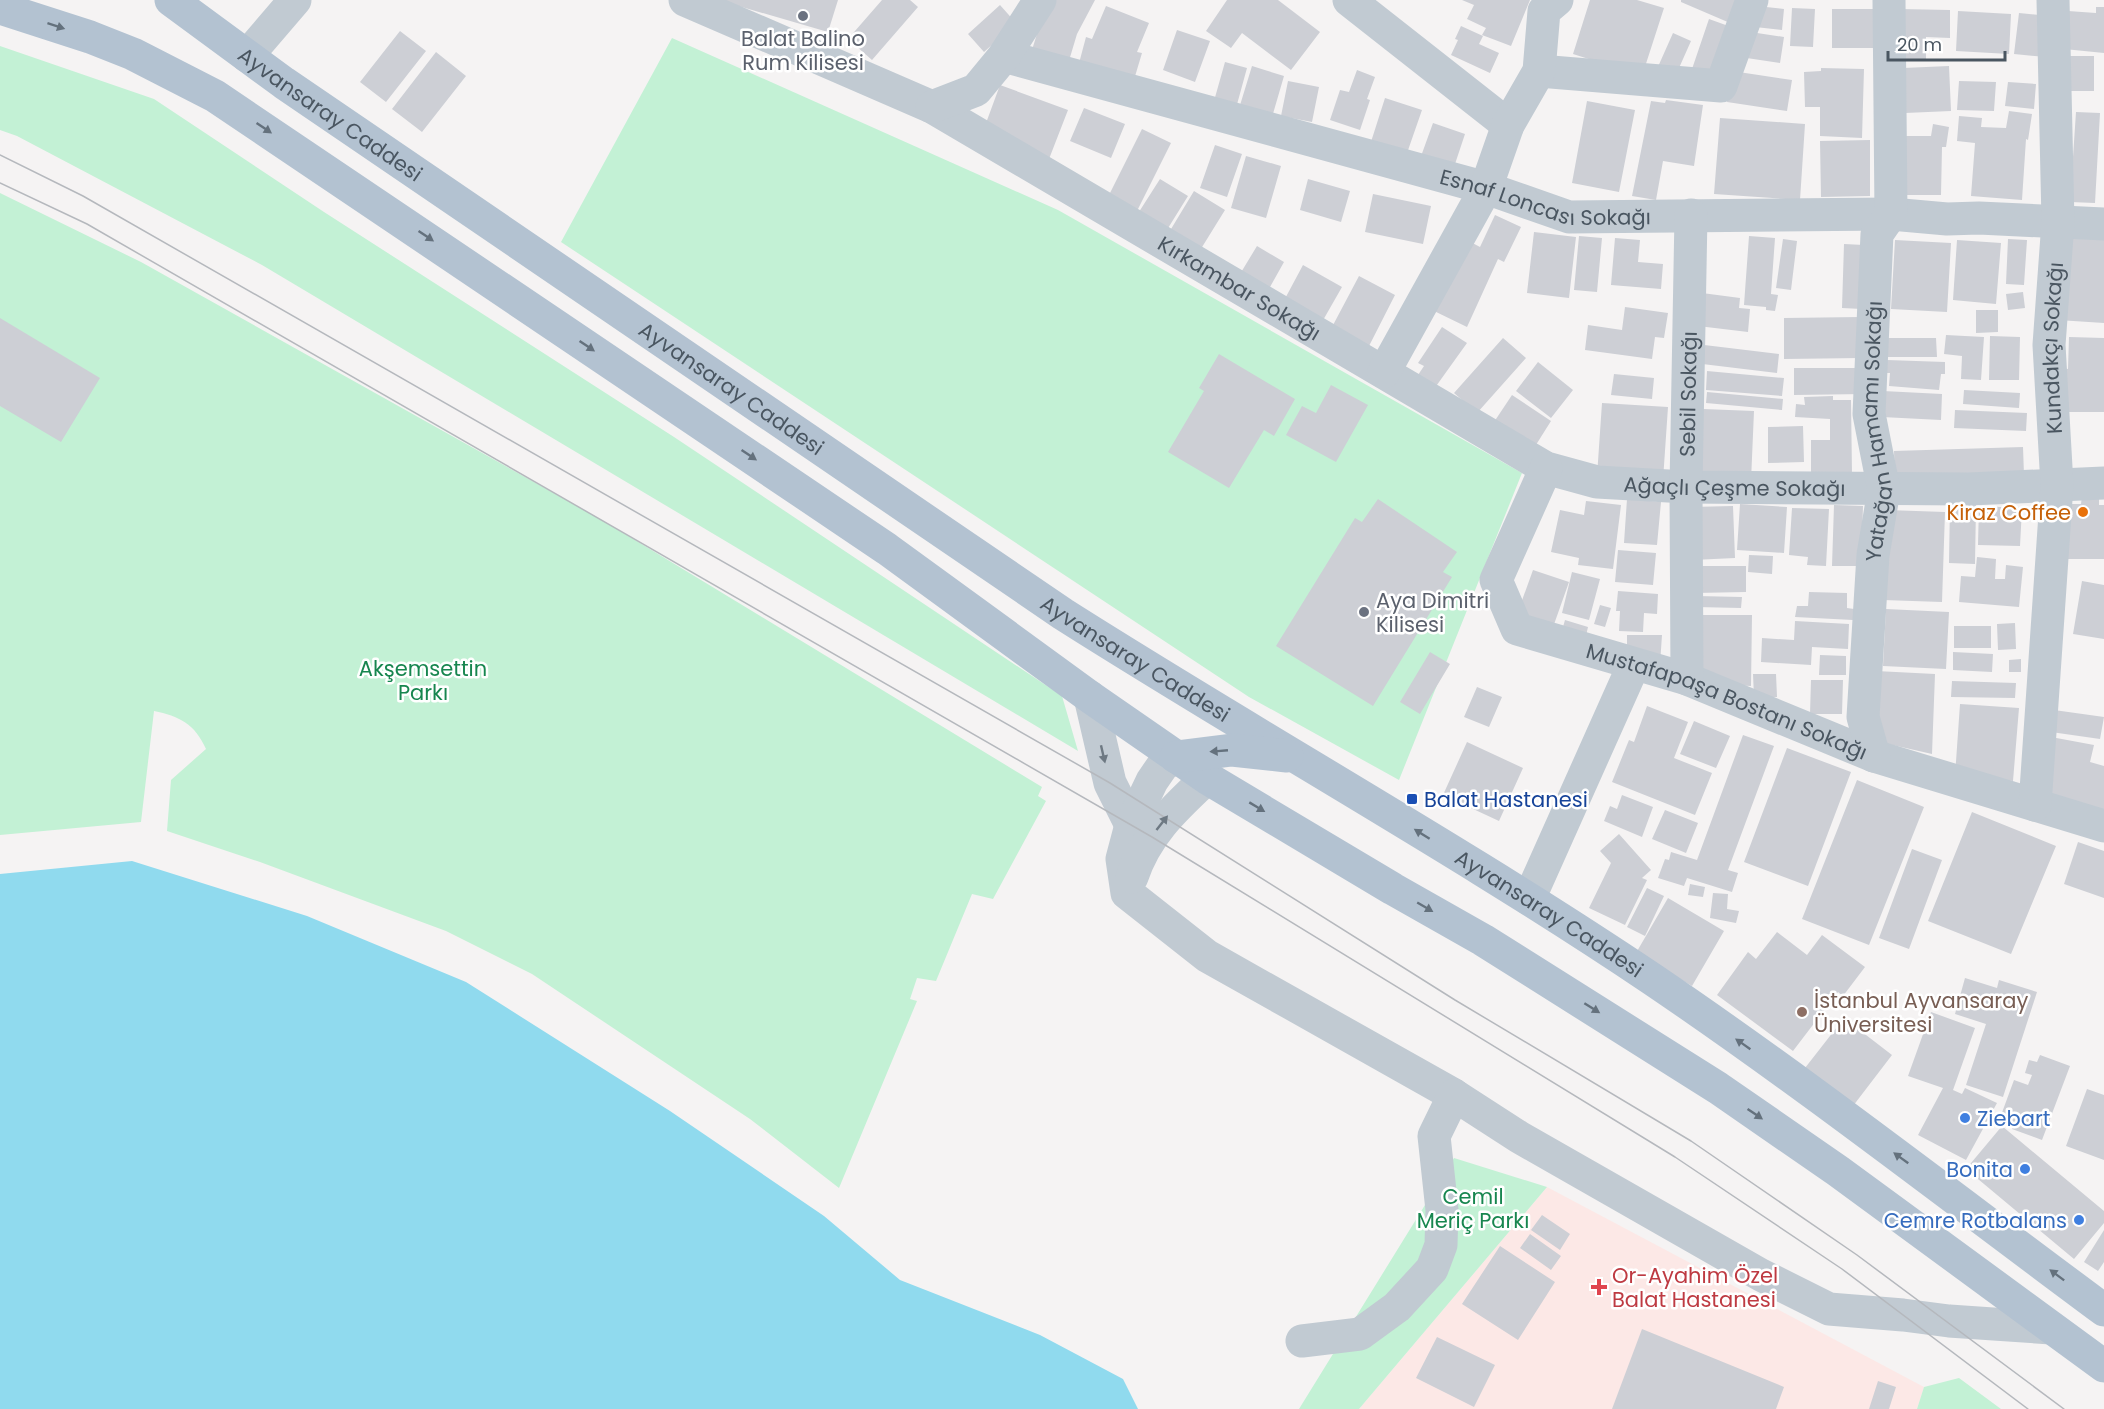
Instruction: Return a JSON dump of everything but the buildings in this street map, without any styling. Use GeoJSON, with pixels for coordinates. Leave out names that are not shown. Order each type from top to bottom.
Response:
{"type":"FeatureCollection","features":[{"type":"Feature","properties":{"kind":"main road","name":"Ayvansaray Caddesi"},"geometry":{"type":"LineString","coordinates":[[171,0],[247,56],[1063,614],[1176,686],[1298,757],[1529,899],[1653,980],[1904,1160],[2104,1310]]}},
{"type":"Feature","properties":{"kind":"main road"},"geometry":{"type":"LineString","coordinates":[[0,8],[90,37],[133,54],[215,96],[887,549],[1090,697],[1207,778],[1483,940],[1718,1088],[1838,1171],[2104,1366]]}},
{"type":"Feature","properties":{"kind":"main road"},"geometry":{"type":"LineString","coordinates":[[1176,757],[1232,750],[1298,757]]}},
{"type":"Feature","properties":{"kind":"street"},"geometry":{"type":"LineString","coordinates":[[247,56],[295,0]]}},
{"type":"Feature","properties":{"kind":"street","name":"Kırkambar Sokağı"},"geometry":{"type":"LineString","coordinates":[[685,0],[932,107],[1546,468]]}},
{"type":"Feature","properties":{"kind":"street"},"geometry":{"type":"LineString","coordinates":[[932,107],[976,90],[1004,56],[1040,0]]}},
{"type":"Feature","properties":{"kind":"street"},"geometry":{"type":"LineString","coordinates":[[1349,0],[1508,125]]}},
{"type":"Feature","properties":{"kind":"street"},"geometry":{"type":"LineString","coordinates":[[1384,372],[1486,188],[1508,125],[1539,71],[1544,11],[1557,0]]}},
{"type":"Feature","properties":{"kind":"street"},"geometry":{"type":"LineString","coordinates":[[1539,71],[1721,86],[1752,0]]}},
{"type":"Feature","properties":{"kind":"street","name":"Yatağan Hamamı Sokağı"},"geometry":{"type":"LineString","coordinates":[[1874,756],[1863,717],[1872,555],[1884,490],[1869,414],[1877,234],[1891,214],[1889,0]]}},
{"type":"Feature","properties":{"kind":"street","name":"Kundakçı Sokağı"},"geometry":{"type":"LineString","coordinates":[[2035,805],[2057,484],[2049,345],[2058,222],[2053,0]]}},
{"type":"Feature","properties":{"kind":"street","name":"Esnaf Loncası Sokağı"},"geometry":{"type":"LineString","coordinates":[[1004,56],[1486,188],[1569,217],[1891,214],[1947,219],[1979,218],[2104,224]]}},
{"type":"Feature","properties":{"kind":"street","name":"Sebil Sokağı"},"geometry":{"type":"LineString","coordinates":[[1687,679],[1686,486],[1691,216]]}},
{"type":"Feature","properties":{"kind":"street","name":"Ağaçlı Çeşme Sokağı"},"geometry":{"type":"LineString","coordinates":[[1546,468],[1597,482],[1686,486],[1884,490],[2104,483]]}},
{"type":"Feature","properties":{"kind":"street","name":"Mustafapaşa Bostanı Sokağı"},"geometry":{"type":"LineString","coordinates":[[1546,468],[1496,580],[1517,629],[1687,679],[1874,756],[2104,826]]}},
{"type":"Feature","properties":{"kind":"street"},"geometry":{"type":"LineString","coordinates":[[1529,899],[1634,664]]}},
{"type":"Feature","properties":{"kind":"street"},"geometry":{"type":"LineString","coordinates":[[1090,697],[1110,783],[1131,825]]}},
{"type":"Feature","properties":{"kind":"street"},"geometry":{"type":"LineString","coordinates":[[1176,757],[1163,765],[1152,781],[1131,825],[1122,860],[1126,893],[1207,956],[1454,1095],[1575,1170],[1761,1275],[1829,1310],[2051,1328]]}},
{"type":"Feature","properties":{"kind":"street"},"geometry":{"type":"LineString","coordinates":[[1126,893],[1138,860],[1164,819],[1207,778]]}},
{"type":"Feature","properties":{"kind":"street"},"geometry":{"type":"LineString","coordinates":[[1302,1341],[1360,1334],[1397,1307],[1432,1269],[1441,1245],[1442,1210],[1434,1136],[1454,1095]]}},
{"type":"Feature","properties":{"kind":"shaded area","name":"Or-Ayahim Özel Balat Hastanesi"},"geometry":{"type":"Polygon","coordinates":[[[1547,1187],[1924,1387],[1917,1409],[1359,1409],[1547,1187]]]}},
{"type":"Feature","properties":{"kind":"green space"},"geometry":{"type":"Polygon","coordinates":[[[672,38],[1058,210],[1522,473],[1399,780],[1249,697],[561,242],[672,38]]]}},
{"type":"Feature","properties":{"kind":"green space"},"geometry":{"type":"Polygon","coordinates":[[[0,46],[154,99],[324,212],[674,437],[1062,696],[1078,751],[262,265],[17,136],[0,130],[0,46]]]}},
{"type":"Feature","properties":{"kind":"green space","name":"Akşemsettin Parkı"},"geometry":{"type":"Polygon","coordinates":[[[0,193],[141,262],[602,520],[1042,787],[1038,796],[1046,801],[993,899],[972,894],[936,981],[917,978],[910,999],[917,1001],[839,1188],[750,1119],[532,974],[446,931],[260,862],[167,831],[171,780],[206,749],[197,733],[179,719],[154,711],[141,822],[0,835],[0,193]]]}},
{"type":"Feature","properties":{"kind":"green space","name":"Cemil Meriç Parkı"},"geometry":{"type":"Polygon","coordinates":[[[1454,1158],[1547,1187],[1359,1409],[1299,1409],[1454,1158]]]}},
{"type":"Feature","properties":{"kind":"green space"},"geometry":{"type":"Polygon","coordinates":[[[1959,1378],[2001,1409],[1917,1409],[1924,1387],[1959,1378]]]}},
{"type":"Feature","properties":{"kind":"water"},"geometry":{"type":"Polygon","coordinates":[[[132,861],[307,916],[466,982],[670,1111],[824,1216],[900,1280],[1040,1335],[1123,1379],[1138,1409],[0,1409],[0,874],[132,861]]]}},
{"type":"Feature","properties":{"kind":"tram line"},"geometry":{"type":"LineString","coordinates":[[0,155],[83,196],[1110,783],[1455,1000],[1691,1141],[1857,1255],[2064,1409]]}},
{"type":"Feature","properties":{"kind":"tram line"},"geometry":{"type":"LineString","coordinates":[[0,183],[87,224],[1152,837],[1675,1157],[1842,1269],[2028,1409]]}},
{"type":"Feature","properties":{"kind":"place","name":"Balat Balino Rum Kilisesi"},"geometry":{"type":"Point","coordinates":[803,16]}},
{"type":"Feature","properties":{"kind":"place","name":"Kiraz Coffee"},"geometry":{"type":"Point","coordinates":[2083,512]}},
{"type":"Feature","properties":{"kind":"place","name":"Aya Dimitri Kilisesi"},"geometry":{"type":"Point","coordinates":[1364,612]}},
{"type":"Feature","properties":{"kind":"place","name":"Balat Hastanesi"},"geometry":{"type":"Point","coordinates":[1412,799]}},
{"type":"Feature","properties":{"kind":"place","name":"İstanbul Ayvansaray Üniversitesi"},"geometry":{"type":"Point","coordinates":[1802,1012]}},
{"type":"Feature","properties":{"kind":"place","name":"Ziebart"},"geometry":{"type":"Point","coordinates":[1965,1118]}},
{"type":"Feature","properties":{"kind":"place","name":"Bonita"},"geometry":{"type":"Point","coordinates":[2025,1169]}},
{"type":"Feature","properties":{"kind":"place","name":"Cemre Rotbalans"},"geometry":{"type":"Point","coordinates":[2079,1220]}},
{"type":"Feature","properties":{"kind":"place","name":"Or-Ayahim Özel Balat Hastanesi"},"geometry":{"type":"Point","coordinates":[1599,1287]}}]}
